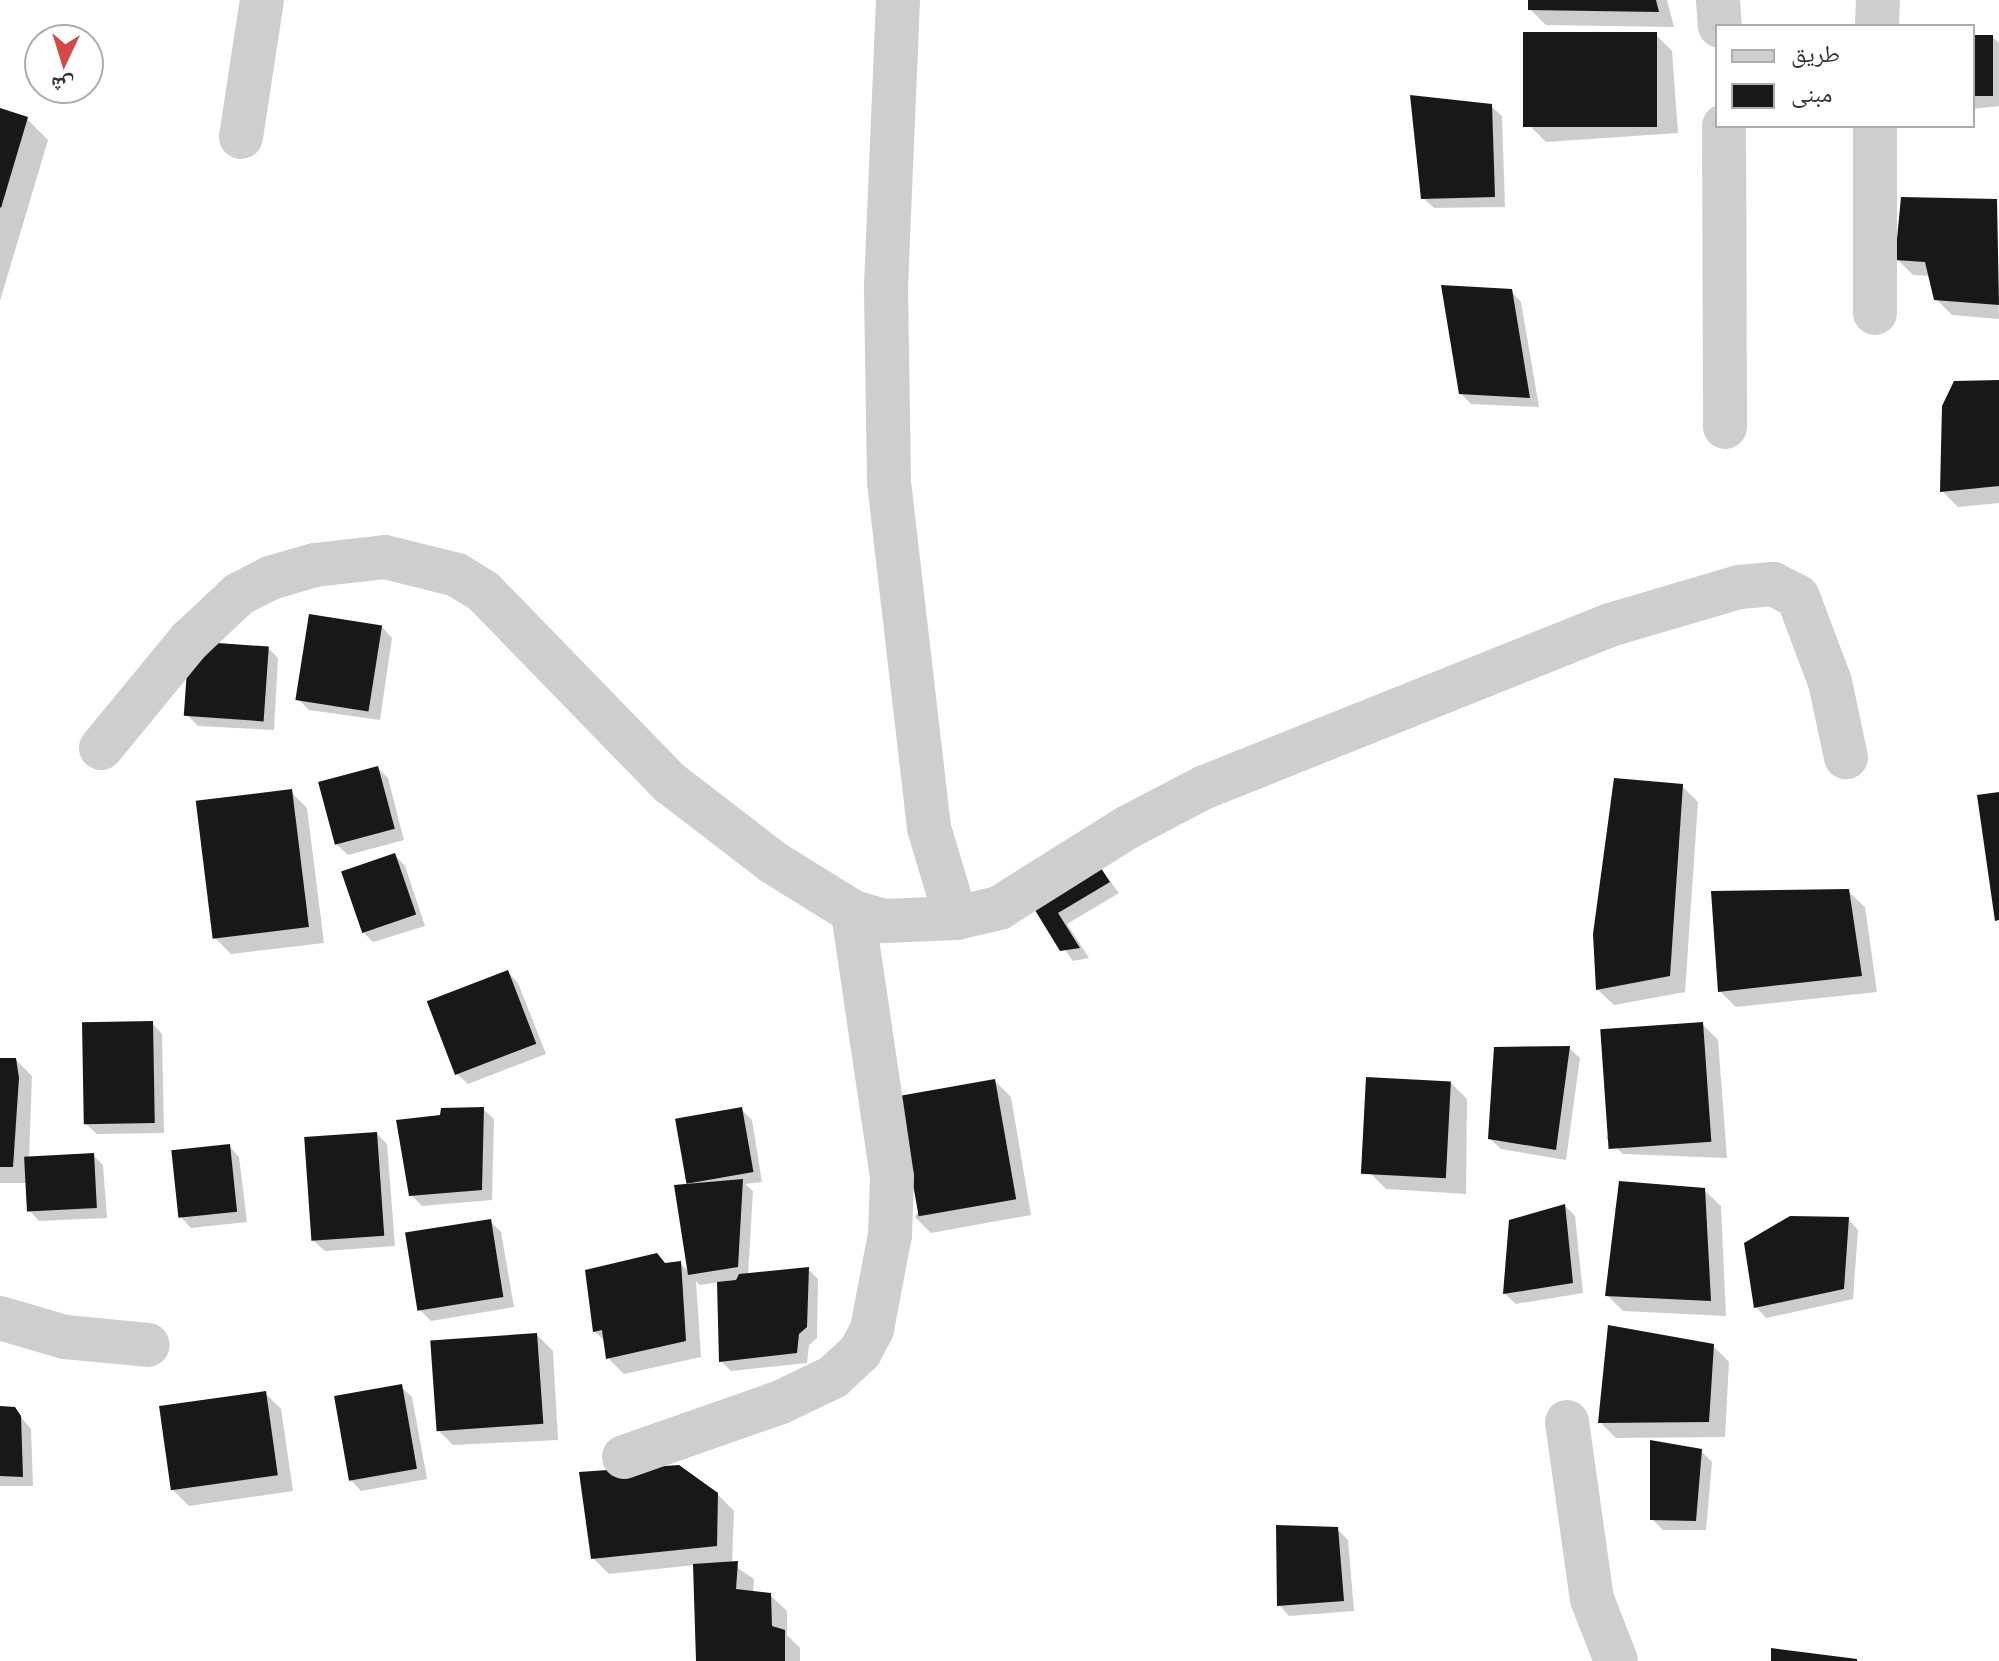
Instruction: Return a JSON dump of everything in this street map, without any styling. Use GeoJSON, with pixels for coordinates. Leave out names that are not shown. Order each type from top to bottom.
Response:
{"type":"FeatureCollection","features":[{"type":"Feature","properties":{"kind":"street"},"geometry":{"type":"LineString","coordinates":[[241,137],[262,0]]}},
{"type":"Feature","properties":{"kind":"street"},"geometry":{"type":"LineString","coordinates":[[898,0],[886,275],[889,482],[929,828],[956,918]]}},
{"type":"Feature","properties":{"kind":"street"},"geometry":{"type":"LineString","coordinates":[[1718,0],[1720,24]]}},
{"type":"Feature","properties":{"kind":"street"},"geometry":{"type":"LineString","coordinates":[[1877,24],[1878,0]]}},
{"type":"Feature","properties":{"kind":"street"},"geometry":{"type":"LineString","coordinates":[[1724,128],[1725,427]]}},
{"type":"Feature","properties":{"kind":"street"},"geometry":{"type":"LineString","coordinates":[[1875,128],[1875,313]]}},
{"type":"Feature","properties":{"kind":"street"},"geometry":{"type":"LineString","coordinates":[[101,748],[189,641],[239,594],[270,578],[353,558],[416,561],[457,575],[484,592],[670,783],[774,863],[853,912],[884,921],[956,918],[1023,896],[1128,827],[1205,787],[1610,625],[1739,587],[1773,584],[1798,597],[1830,682],[1846,757]]}},
{"type":"Feature","properties":{"kind":"street"},"geometry":{"type":"LineString","coordinates":[[624,1457],[781,1402],[833,1377],[860,1352],[872,1329],[890,1235],[892,1177],[853,912]]}},
{"type":"Feature","properties":{"kind":"street"},"geometry":{"type":"LineString","coordinates":[[0,1318],[65,1337],[148,1345]]}},
{"type":"Feature","properties":{"kind":"street"},"geometry":{"type":"LineString","coordinates":[[1567,1422],[1592,1599],[1616,1661]]}},
{"type":"Feature","properties":{"kind":"building"},"geometry":{"type":"Polygon","coordinates":[[[1528,0],[1656,0],[1659,12],[1528,10],[1528,0]]]}},
{"type":"Feature","properties":{"kind":"building"},"geometry":{"type":"Polygon","coordinates":[[[1523,32],[1657,32],[1657,127],[1523,127],[1523,32]]]}},
{"type":"Feature","properties":{"kind":"building"},"geometry":{"type":"Polygon","coordinates":[[[1975,35],[1993,35],[1993,96],[1975,96],[1975,35]]]}},
{"type":"Feature","properties":{"kind":"building"},"geometry":{"type":"Polygon","coordinates":[[[1410,95],[1492,104],[1495,197],[1421,199],[1410,95]]]}},
{"type":"Feature","properties":{"kind":"building"},"geometry":{"type":"Polygon","coordinates":[[[0,108],[28,117],[1,208],[0,207],[0,108]]]}},
{"type":"Feature","properties":{"kind":"building"},"geometry":{"type":"Polygon","coordinates":[[[1901,197],[1997,199],[1999,305],[1934,300],[1925,262],[1895,260],[1901,197]]]}},
{"type":"Feature","properties":{"kind":"building"},"geometry":{"type":"Polygon","coordinates":[[[1441,285],[1512,289],[1530,398],[1459,394],[1441,285]]]}},
{"type":"Feature","properties":{"kind":"building"},"geometry":{"type":"Polygon","coordinates":[[[1999,380],[1999,486],[1940,492],[1942,406],[1954,381],[1999,380]]]}},
{"type":"Feature","properties":{"kind":"building"},"geometry":{"type":"Polygon","coordinates":[[[309,614],[382,626],[368,712],[295,700],[309,614]]]}},
{"type":"Feature","properties":{"kind":"building"},"geometry":{"type":"Polygon","coordinates":[[[189,641],[269,647],[264,721],[184,716],[189,641]]]}},
{"type":"Feature","properties":{"kind":"building"},"geometry":{"type":"Polygon","coordinates":[[[378,766],[395,829],[335,845],[318,782],[378,766]]]}},
{"type":"Feature","properties":{"kind":"building"},"geometry":{"type":"Polygon","coordinates":[[[1614,778],[1683,784],[1670,976],[1596,990],[1593,934],[1614,778]]]}},
{"type":"Feature","properties":{"kind":"building"},"geometry":{"type":"Polygon","coordinates":[[[292,789],[309,927],[213,939],[196,801],[292,789]]]}},
{"type":"Feature","properties":{"kind":"building"},"geometry":{"type":"Polygon","coordinates":[[[1999,792],[1999,920],[1995,921],[1977,795],[1999,792]]]}},
{"type":"Feature","properties":{"kind":"building"},"geometry":{"type":"Polygon","coordinates":[[[395,853],[416,914],[362,933],[341,872],[395,853]]]}},
{"type":"Feature","properties":{"kind":"building"},"geometry":{"type":"Polygon","coordinates":[[[1097,862],[1110,882],[1058,913],[1080,948],[1060,951],[1030,902],[1097,862]]]}},
{"type":"Feature","properties":{"kind":"building"},"geometry":{"type":"Polygon","coordinates":[[[1849,889],[1862,976],[1718,992],[1711,891],[1849,889]]]}},
{"type":"Feature","properties":{"kind":"building"},"geometry":{"type":"Polygon","coordinates":[[[508,970],[536,1044],[455,1075],[427,1001],[508,970]]]}},
{"type":"Feature","properties":{"kind":"building"},"geometry":{"type":"Polygon","coordinates":[[[153,1021],[155,1123],[84,1124],[82,1022],[153,1021]]]}},
{"type":"Feature","properties":{"kind":"building"},"geometry":{"type":"Polygon","coordinates":[[[1703,1022],[1711,1142],[1609,1149],[1600,1029],[1703,1022]]]}},
{"type":"Feature","properties":{"kind":"building"},"geometry":{"type":"Polygon","coordinates":[[[1570,1046],[1556,1150],[1488,1139],[1494,1047],[1570,1046]]]}},
{"type":"Feature","properties":{"kind":"building"},"geometry":{"type":"Polygon","coordinates":[[[0,1058],[16,1058],[19,1078],[13,1167],[0,1167],[0,1058]]]}},
{"type":"Feature","properties":{"kind":"building"},"geometry":{"type":"Polygon","coordinates":[[[1366,1077],[1451,1081],[1446,1178],[1361,1174],[1366,1077]]]}},
{"type":"Feature","properties":{"kind":"building"},"geometry":{"type":"Polygon","coordinates":[[[995,1079],[1016,1199],[919,1216],[898,1096],[995,1079]]]}},
{"type":"Feature","properties":{"kind":"building"},"geometry":{"type":"Polygon","coordinates":[[[484,1107],[482,1190],[409,1196],[396,1120],[440,1115],[441,1108],[484,1107]]]}},
{"type":"Feature","properties":{"kind":"building"},"geometry":{"type":"Polygon","coordinates":[[[742,1107],[753,1172],[686,1184],[675,1119],[742,1107]]]}},
{"type":"Feature","properties":{"kind":"building"},"geometry":{"type":"Polygon","coordinates":[[[377,1132],[384,1236],[311,1241],[304,1137],[377,1132]]]}},
{"type":"Feature","properties":{"kind":"building"},"geometry":{"type":"Polygon","coordinates":[[[230,1144],[237,1212],[178,1218],[171,1150],[230,1144]]]}},
{"type":"Feature","properties":{"kind":"building"},"geometry":{"type":"Polygon","coordinates":[[[94,1153],[97,1208],[27,1212],[24,1157],[94,1153]]]}},
{"type":"Feature","properties":{"kind":"building"},"geometry":{"type":"Polygon","coordinates":[[[743,1179],[738,1267],[688,1275],[674,1185],[743,1179]]]}},
{"type":"Feature","properties":{"kind":"building"},"geometry":{"type":"Polygon","coordinates":[[[1619,1181],[1705,1188],[1711,1301],[1605,1296],[1619,1181]]]}},
{"type":"Feature","properties":{"kind":"building"},"geometry":{"type":"Polygon","coordinates":[[[1565,1204],[1573,1283],[1503,1294],[1509,1220],[1565,1204]]]}},
{"type":"Feature","properties":{"kind":"building"},"geometry":{"type":"Polygon","coordinates":[[[1790,1216],[1849,1217],[1844,1289],[1754,1308],[1744,1243],[1790,1216]]]}},
{"type":"Feature","properties":{"kind":"building"},"geometry":{"type":"Polygon","coordinates":[[[491,1219],[503,1297],[417,1311],[405,1233],[491,1219]]]}},
{"type":"Feature","properties":{"kind":"building"},"geometry":{"type":"Polygon","coordinates":[[[657,1253],[665,1263],[681,1261],[686,1341],[606,1359],[602,1330],[593,1332],[585,1270],[657,1253]]]}},
{"type":"Feature","properties":{"kind":"building"},"geometry":{"type":"Polygon","coordinates":[[[809,1267],[807,1327],[799,1334],[797,1353],[719,1362],[717,1282],[736,1280],[739,1274],[809,1267]]]}},
{"type":"Feature","properties":{"kind":"building"},"geometry":{"type":"Polygon","coordinates":[[[1608,1325],[1714,1344],[1709,1422],[1598,1423],[1608,1325]]]}},
{"type":"Feature","properties":{"kind":"building"},"geometry":{"type":"Polygon","coordinates":[[[537,1333],[543,1424],[437,1431],[430,1340],[537,1333]]]}},
{"type":"Feature","properties":{"kind":"building"},"geometry":{"type":"Polygon","coordinates":[[[402,1384],[417,1469],[349,1481],[334,1396],[402,1384]]]}},
{"type":"Feature","properties":{"kind":"building"},"geometry":{"type":"Polygon","coordinates":[[[266,1391],[278,1475],[171,1490],[159,1406],[266,1391]]]}},
{"type":"Feature","properties":{"kind":"building"},"geometry":{"type":"Polygon","coordinates":[[[0,1406],[15,1407],[21,1416],[23,1477],[0,1476],[0,1406]]]}},
{"type":"Feature","properties":{"kind":"building"},"geometry":{"type":"Polygon","coordinates":[[[1650,1440],[1702,1449],[1696,1521],[1650,1520],[1650,1440]]]}},
{"type":"Feature","properties":{"kind":"building"},"geometry":{"type":"Polygon","coordinates":[[[679,1465],[718,1493],[717,1546],[591,1559],[579,1472],[679,1465]]]}},
{"type":"Feature","properties":{"kind":"building"},"geometry":{"type":"Polygon","coordinates":[[[1276,1525],[1338,1527],[1344,1601],[1277,1606],[1276,1525]]]}},
{"type":"Feature","properties":{"kind":"building"},"geometry":{"type":"Polygon","coordinates":[[[738,1561],[736,1589],[771,1593],[772,1626],[785,1630],[785,1661],[696,1661],[693,1564],[738,1561]]]}},
{"type":"Feature","properties":{"kind":"building"},"geometry":{"type":"Polygon","coordinates":[[[1771,1648],[1857,1659],[1857,1661],[1771,1661],[1771,1648]]]}}]}
